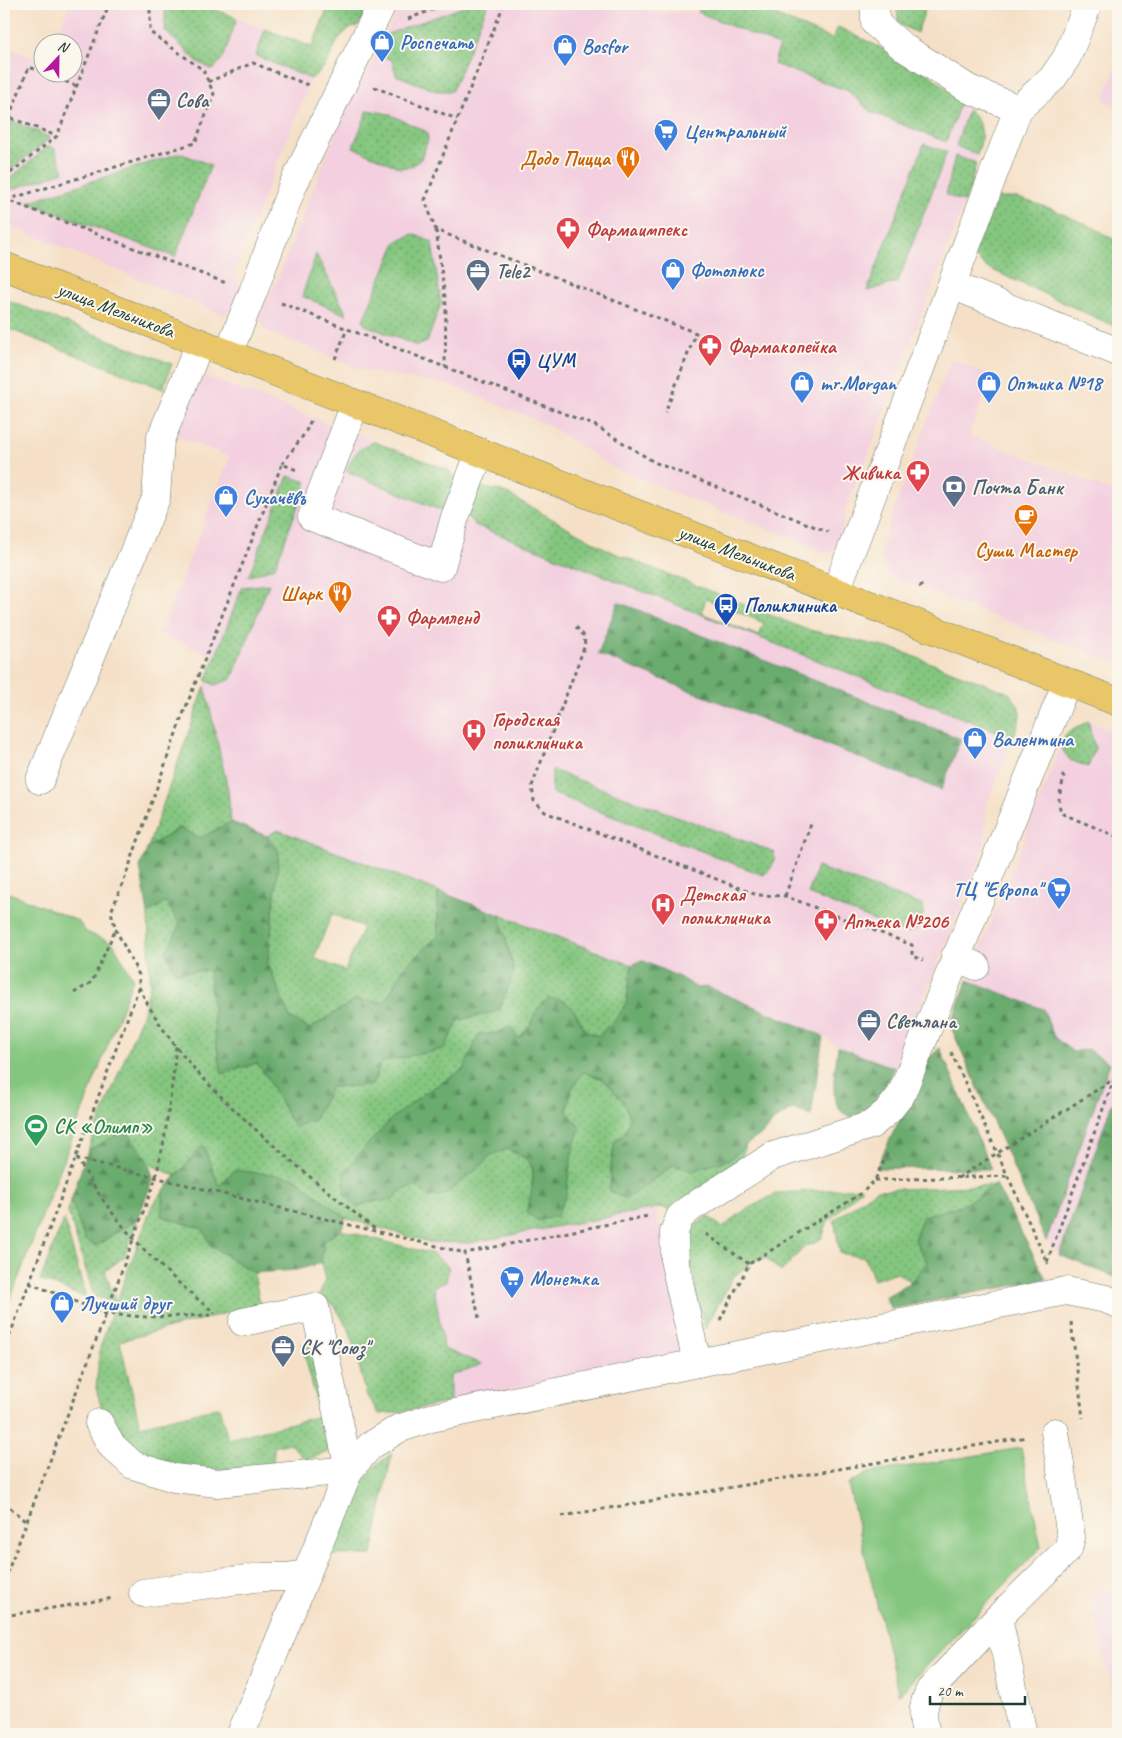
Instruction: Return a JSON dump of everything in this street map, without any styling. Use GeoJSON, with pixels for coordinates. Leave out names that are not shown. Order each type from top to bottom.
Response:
{"type":"FeatureCollection","features":[{"type":"Feature","properties":{"kind":"main road","name":"улица Мельникова"},"geometry":{"type":"LineString","coordinates":[[4,266],[1118,702]]}},
{"type":"Feature","properties":{"kind":"street"},"geometry":{"type":"LineString","coordinates":[[228,354],[293,185],[382,4]]}},
{"type":"Feature","properties":{"kind":"street"},"geometry":{"type":"LineString","coordinates":[[875,4],[876,23],[903,47],[969,90],[1018,109]]}},
{"type":"Feature","properties":{"kind":"street"},"geometry":{"type":"LineString","coordinates":[[836,591],[1018,109],[1052,79],[1067,57],[1088,4]]}},
{"type":"Feature","properties":{"kind":"street"},"geometry":{"type":"LineString","coordinates":[[952,284],[1118,352]]}},
{"type":"Feature","properties":{"kind":"street"},"geometry":{"type":"LineString","coordinates":[[40,780],[156,498],[160,440],[200,343]]}},
{"type":"Feature","properties":{"kind":"street"},"geometry":{"type":"LineString","coordinates":[[356,404],[312,517],[441,567],[455,517],[480,452]]}},
{"type":"Feature","properties":{"kind":"street"},"geometry":{"type":"LineString","coordinates":[[697,1363],[675,1264],[674,1232],[680,1217],[689,1209],[772,1156],[871,1125],[888,1111],[900,1095],[965,962],[1067,682]]}},
{"type":"Feature","properties":{"kind":"street"},"geometry":{"type":"LineString","coordinates":[[241,1734],[349,1470],[370,1446],[398,1429],[431,1418],[697,1363],[1066,1291],[1098,1297],[1118,1304]]}},
{"type":"Feature","properties":{"kind":"street"},"geometry":{"type":"LineString","coordinates":[[242,1322],[315,1307],[349,1470]]}},
{"type":"Feature","properties":{"kind":"street"},"geometry":{"type":"LineString","coordinates":[[99,1423],[112,1446],[133,1465],[174,1478],[217,1483],[349,1470]]}},
{"type":"Feature","properties":{"kind":"street"},"geometry":{"type":"LineString","coordinates":[[920,1733],[922,1711],[930,1690],[998,1618],[1068,1549],[1071,1537],[1055,1432]]}},
{"type":"Feature","properties":{"kind":"street"},"geometry":{"type":"LineString","coordinates":[[143,1593],[262,1576],[286,1577],[307,1574]]}},
{"type":"Feature","properties":{"kind":"street"},"geometry":{"type":"LineString","coordinates":[[998,1618],[1022,1734]]}},
{"type":"Feature","properties":{"kind":"path"},"geometry":{"type":"LineString","coordinates":[[4,178],[57,136],[109,4]]}},
{"type":"Feature","properties":{"kind":"path"},"geometry":{"type":"LineString","coordinates":[[5,200],[195,143],[214,94],[203,70],[150,32],[150,4]]}},
{"type":"Feature","properties":{"kind":"path"},"geometry":{"type":"LineString","coordinates":[[445,368],[446,305],[436,230],[425,200],[504,4]]}},
{"type":"Feature","properties":{"kind":"path"},"geometry":{"type":"LineString","coordinates":[[208,82],[254,63],[309,86]]}},
{"type":"Feature","properties":{"kind":"path"},"geometry":{"type":"LineString","coordinates":[[9,117],[29,67],[32,68]]}},
{"type":"Feature","properties":{"kind":"path"},"geometry":{"type":"LineString","coordinates":[[67,82],[76,86]]}},
{"type":"Feature","properties":{"kind":"path"},"geometry":{"type":"LineString","coordinates":[[370,85],[457,119]]}},
{"type":"Feature","properties":{"kind":"path"},"geometry":{"type":"LineString","coordinates":[[4,115],[57,136]]}},
{"type":"Feature","properties":{"kind":"path"},"geometry":{"type":"LineString","coordinates":[[5,200],[233,285]]}},
{"type":"Feature","properties":{"kind":"path"},"geometry":{"type":"LineString","coordinates":[[436,230],[696,333],[665,413]]}},
{"type":"Feature","properties":{"kind":"path"},"geometry":{"type":"LineString","coordinates":[[273,300],[596,426],[654,462],[832,534]]}},
{"type":"Feature","properties":{"kind":"path"},"geometry":{"type":"LineString","coordinates":[[335,359],[347,329]]}},
{"type":"Feature","properties":{"kind":"path"},"geometry":{"type":"LineString","coordinates":[[4,1351],[139,987],[139,975],[116,930],[111,912],[126,876],[180,722],[282,464],[305,433],[312,418]]}},
{"type":"Feature","properties":{"kind":"path"},"geometry":{"type":"LineString","coordinates":[[282,464],[299,471]]}},
{"type":"Feature","properties":{"kind":"path"},"geometry":{"type":"LineString","coordinates":[[920,588],[923,581]]}},
{"type":"Feature","properties":{"kind":"path"},"geometry":{"type":"LineString","coordinates":[[576,627],[584,636],[585,646],[532,786],[534,801],[545,812],[757,895],[785,896],[912,945],[912,956],[928,963]]}},
{"type":"Feature","properties":{"kind":"path"},"geometry":{"type":"LineString","coordinates":[[1060,771],[1064,778],[1059,809],[1063,814],[1118,837]]}},
{"type":"Feature","properties":{"kind":"path"},"geometry":{"type":"LineString","coordinates":[[785,896],[811,824]]}},
{"type":"Feature","properties":{"kind":"path"},"geometry":{"type":"LineString","coordinates":[[74,993],[92,982],[116,930]]}},
{"type":"Feature","properties":{"kind":"path"},"geometry":{"type":"LineString","coordinates":[[139,987],[150,1010],[168,1038],[215,1092],[272,1144],[378,1231]]}},
{"type":"Feature","properties":{"kind":"path"},"geometry":{"type":"LineString","coordinates":[[4,1581],[156,1177],[164,1142],[176,1046]]}},
{"type":"Feature","properties":{"kind":"path"},"geometry":{"type":"LineString","coordinates":[[1047,1262],[1118,1068]]}},
{"type":"Feature","properties":{"kind":"path"},"geometry":{"type":"LineString","coordinates":[[1114,1079],[1118,1090]]}},
{"type":"Feature","properties":{"kind":"path"},"geometry":{"type":"LineString","coordinates":[[958,1178],[1114,1079]]}},
{"type":"Feature","properties":{"kind":"path"},"geometry":{"type":"LineString","coordinates":[[76,1158],[465,1252],[660,1214],[670,1214],[680,1217],[749,1264]]}},
{"type":"Feature","properties":{"kind":"path"},"geometry":{"type":"LineString","coordinates":[[29,1283],[106,1314],[146,1317],[218,1315],[179,1285],[134,1237],[106,1205],[76,1158]]}},
{"type":"Feature","properties":{"kind":"path"},"geometry":{"type":"LineString","coordinates":[[719,1322],[749,1264],[862,1193],[875,1180],[1008,1176]]}},
{"type":"Feature","properties":{"kind":"path"},"geometry":{"type":"LineString","coordinates":[[465,1252],[479,1318]]}},
{"type":"Feature","properties":{"kind":"path"},"geometry":{"type":"LineString","coordinates":[[4,1502],[26,1522]]}},
{"type":"Feature","properties":{"kind":"path"},"geometry":{"type":"LineString","coordinates":[[4,1616],[143,1593]]}},
{"type":"Feature","properties":{"kind":"shaded area"},"geometry":{"type":"Polygon","coordinates":[[[70,4],[201,4],[265,29],[256,57],[311,79],[234,272],[242,289],[235,307],[224,315],[4,223],[4,46],[32,58],[32,82],[82,82],[82,32],[58,32],[70,4]]]}},
{"type":"Feature","properties":{"kind":"shaded area"},"geometry":{"type":"Polygon","coordinates":[[[401,4],[630,4],[653,13],[698,12],[702,4],[749,4],[832,39],[838,27],[869,41],[929,74],[961,101],[978,119],[982,129],[982,140],[970,189],[868,455],[844,512],[844,525],[838,547],[829,553],[617,470],[548,425],[453,386],[362,370],[267,331],[259,314],[264,296],[274,288],[348,102],[372,66],[401,4]]]}},
{"type":"Feature","properties":{"kind":"shaded area"},"geometry":{"type":"Polygon","coordinates":[[[1118,61],[1118,107],[1103,101],[1118,61]]]}},
{"type":"Feature","properties":{"kind":"shaded area"},"geometry":{"type":"Polygon","coordinates":[[[951,359],[992,376],[969,435],[1118,494],[1118,664],[889,576],[880,552],[951,359]]]}},
{"type":"Feature","properties":{"kind":"shaded area"},"geometry":{"type":"Polygon","coordinates":[[[202,375],[449,470],[449,514],[1013,738],[986,807],[984,848],[895,1068],[838,1047],[823,1036],[708,987],[697,988],[679,977],[641,960],[632,965],[278,830],[267,836],[232,822],[228,790],[205,686],[206,681],[215,685],[269,585],[242,588],[215,657],[160,634],[230,457],[177,436],[202,375]]]}},
{"type":"Feature","properties":{"kind":"shaded area"},"geometry":{"type":"Polygon","coordinates":[[[1088,721],[1118,733],[1118,1278],[1059,1255],[1046,1241],[950,1025],[1066,734],[1088,721]]]}},
{"type":"Feature","properties":{"kind":"shaded area"},"geometry":{"type":"Polygon","coordinates":[[[656,1208],[687,1350],[450,1402],[450,1376],[481,1364],[444,1349],[433,1286],[449,1268],[433,1254],[428,1242],[469,1243],[656,1208]]]}},
{"type":"Feature","properties":{"kind":"shaded area"},"geometry":{"type":"Polygon","coordinates":[[[1118,1588],[1118,1715],[1090,1595],[1118,1588]]]}},
{"type":"Feature","properties":{"kind":"green space"},"geometry":{"type":"Polygon","coordinates":[[[169,4],[201,4],[237,18],[224,56],[213,70],[198,62],[165,31],[165,12],[169,4]]]}},
{"type":"Feature","properties":{"kind":"green space"},"geometry":{"type":"Polygon","coordinates":[[[329,4],[368,4],[359,25],[351,28],[341,36],[325,66],[311,79],[256,56],[265,29],[312,47],[329,4]]]}},
{"type":"Feature","properties":{"kind":"green space"},"geometry":{"type":"Polygon","coordinates":[[[471,4],[488,4],[452,91],[436,91],[396,75],[392,60],[377,54],[385,35],[471,4]]]}},
{"type":"Feature","properties":{"kind":"green space"},"geometry":{"type":"Polygon","coordinates":[[[702,4],[749,4],[832,39],[838,27],[900,57],[929,74],[961,101],[946,142],[871,112],[848,91],[774,64],[779,46],[698,12],[702,4]]]}},
{"type":"Feature","properties":{"kind":"green space"},"geometry":{"type":"Polygon","coordinates":[[[896,4],[927,4],[917,33],[899,24],[896,4]]]}},
{"type":"Feature","properties":{"kind":"green space"},"geometry":{"type":"Polygon","coordinates":[[[968,109],[977,120],[981,130],[981,141],[977,155],[956,146],[968,109]]]}},
{"type":"Feature","properties":{"kind":"green space"},"geometry":{"type":"Polygon","coordinates":[[[368,110],[389,114],[427,132],[428,140],[421,159],[412,166],[400,168],[353,147],[368,110]]]}},
{"type":"Feature","properties":{"kind":"green space"},"geometry":{"type":"Polygon","coordinates":[[[4,118],[50,138],[4,175],[4,118]]]}},
{"type":"Feature","properties":{"kind":"green space"},"geometry":{"type":"Polygon","coordinates":[[[924,144],[947,152],[898,282],[867,291],[924,144]]]}},
{"type":"Feature","properties":{"kind":"green space"},"geometry":{"type":"Polygon","coordinates":[[[49,146],[55,149],[64,172],[13,189],[4,189],[4,183],[49,146]]]}},
{"type":"Feature","properties":{"kind":"green space"},"geometry":{"type":"Polygon","coordinates":[[[180,153],[211,165],[175,257],[27,202],[180,153]]]}},
{"type":"Feature","properties":{"kind":"green space"},"geometry":{"type":"Polygon","coordinates":[[[955,156],[976,163],[970,189],[964,202],[946,195],[955,156]]]}},
{"type":"Feature","properties":{"kind":"green space"},"geometry":{"type":"Polygon","coordinates":[[[998,198],[1018,198],[1052,209],[1096,229],[1118,242],[1118,328],[984,266],[973,255],[998,198]]]}},
{"type":"Feature","properties":{"kind":"green space"},"geometry":{"type":"Polygon","coordinates":[[[413,234],[432,242],[441,304],[427,342],[417,346],[365,325],[363,320],[396,242],[413,234]]]}},
{"type":"Feature","properties":{"kind":"green space"},"geometry":{"type":"Polygon","coordinates":[[[316,254],[347,315],[302,296],[316,254]]]}},
{"type":"Feature","properties":{"kind":"green space"},"geometry":{"type":"Polygon","coordinates":[[[4,299],[172,364],[163,389],[4,327],[4,299]]]}},
{"type":"Feature","properties":{"kind":"green space"},"geometry":{"type":"Polygon","coordinates":[[[374,442],[449,470],[458,488],[449,514],[346,471],[356,453],[374,442]]]}},
{"type":"Feature","properties":{"kind":"green space"},"geometry":{"type":"Polygon","coordinates":[[[288,476],[307,482],[275,567],[248,577],[288,476]]]}},
{"type":"Feature","properties":{"kind":"green space"},"geometry":{"type":"Polygon","coordinates":[[[478,487],[502,491],[610,551],[805,629],[897,650],[1009,693],[1018,705],[1020,714],[1013,738],[475,525],[467,517],[478,487]],[[706,599],[701,613],[759,636],[764,623],[706,599]]]}},
{"type":"Feature","properties":{"kind":"green space"},"geometry":{"type":"Polygon","coordinates":[[[269,584],[232,679],[215,685],[206,681],[242,587],[269,584]]]}},
{"type":"Feature","properties":{"kind":"green space"},"geometry":{"type":"Polygon","coordinates":[[[618,602],[961,739],[941,790],[598,654],[618,602]]]}},
{"type":"Feature","properties":{"kind":"green space"},"geometry":{"type":"Polygon","coordinates":[[[205,686],[228,790],[231,822],[200,838],[179,828],[148,847],[205,686]]]}},
{"type":"Feature","properties":{"kind":"green space"},"geometry":{"type":"Polygon","coordinates":[[[1088,721],[1095,748],[1088,767],[1070,760],[1061,748],[1066,734],[1088,721]]]}},
{"type":"Feature","properties":{"kind":"green space"},"geometry":{"type":"Polygon","coordinates":[[[552,770],[774,852],[773,865],[763,875],[552,793],[552,770]]]}},
{"type":"Feature","properties":{"kind":"green space"},"geometry":{"type":"Polygon","coordinates":[[[231,822],[267,836],[279,852],[268,964],[290,1018],[310,1029],[355,1000],[385,1002],[403,968],[438,936],[438,891],[500,915],[514,972],[499,1011],[459,1020],[444,1049],[381,1062],[372,1085],[331,1087],[314,1120],[294,1127],[257,1063],[222,1074],[216,1043],[209,970],[176,973],[166,952],[180,925],[166,902],[148,913],[140,867],[148,847],[180,828],[200,838],[231,822]]]}},
{"type":"Feature","properties":{"kind":"green space"},"geometry":{"type":"Polygon","coordinates":[[[278,830],[438,891],[438,936],[403,968],[385,1002],[355,1000],[309,1029],[290,1018],[268,964],[279,852],[267,836],[278,830]],[[332,914],[314,958],[345,971],[363,927],[332,914]]]}},
{"type":"Feature","properties":{"kind":"green space"},"geometry":{"type":"Polygon","coordinates":[[[817,867],[922,905],[924,911],[918,929],[910,932],[899,931],[808,894],[817,867]]]}},
{"type":"Feature","properties":{"kind":"green space","name":"СК «Олимп»"},"geometry":{"type":"Polygon","coordinates":[[[4,891],[78,921],[86,932],[113,943],[133,979],[4,1316],[4,891]]]}},
{"type":"Feature","properties":{"kind":"green space"},"geometry":{"type":"Polygon","coordinates":[[[166,902],[181,925],[166,952],[209,970],[216,1043],[222,1074],[257,1063],[266,1076],[314,1120],[331,1087],[372,1085],[381,1062],[443,1049],[459,1020],[499,1011],[514,972],[500,915],[632,965],[626,1004],[617,1018],[598,1036],[586,1031],[574,1010],[537,1009],[531,1026],[519,1038],[511,1027],[494,1034],[479,1035],[464,1069],[425,1093],[392,1118],[345,1171],[357,1207],[372,1201],[393,1200],[401,1190],[417,1186],[430,1197],[480,1167],[491,1155],[507,1149],[528,1162],[533,1172],[531,1186],[568,1171],[580,1128],[567,1111],[571,1090],[583,1072],[603,1079],[623,1101],[630,1117],[625,1134],[615,1141],[611,1164],[610,1191],[626,1199],[674,1165],[692,1171],[729,1159],[746,1145],[740,1162],[673,1213],[662,1207],[469,1243],[428,1242],[346,1218],[293,1177],[219,1187],[203,1145],[176,1176],[149,1164],[127,1131],[88,1150],[144,1010],[150,984],[148,913],[166,902]]]}},
{"type":"Feature","properties":{"kind":"green space"},"geometry":{"type":"Polygon","coordinates":[[[641,960],[679,977],[697,988],[708,987],[823,1036],[811,1116],[793,1109],[775,1120],[766,1131],[730,1159],[692,1171],[674,1165],[626,1199],[610,1191],[611,1164],[615,1141],[625,1134],[630,1117],[623,1101],[603,1079],[583,1072],[571,1090],[567,1111],[580,1128],[572,1152],[566,1195],[557,1216],[538,1221],[527,1213],[533,1181],[533,1168],[526,1159],[507,1149],[491,1155],[480,1167],[444,1195],[430,1197],[416,1186],[401,1190],[393,1200],[372,1201],[357,1207],[344,1194],[345,1171],[366,1146],[392,1118],[425,1093],[464,1069],[479,1034],[494,1034],[511,1027],[519,1038],[530,1026],[537,1009],[549,998],[565,1001],[574,1010],[586,1031],[598,1036],[617,1018],[626,1004],[632,965],[641,960]]]}},
{"type":"Feature","properties":{"kind":"green space"},"geometry":{"type":"Polygon","coordinates":[[[968,980],[1043,1009],[1054,1037],[1073,1052],[1087,1049],[1110,1063],[1046,1241],[950,1025],[968,980]]]}},
{"type":"Feature","properties":{"kind":"green space"},"geometry":{"type":"Polygon","coordinates":[[[838,1047],[895,1068],[871,1108],[860,1117],[847,1115],[836,1103],[834,1074],[838,1047]]]}},
{"type":"Feature","properties":{"kind":"green space"},"geometry":{"type":"Polygon","coordinates":[[[940,1048],[991,1169],[876,1168],[930,1057],[940,1048]]]}},
{"type":"Feature","properties":{"kind":"green space"},"geometry":{"type":"Polygon","coordinates":[[[1112,1103],[1118,1120],[1118,1278],[1059,1255],[1112,1103]]]}},
{"type":"Feature","properties":{"kind":"green space"},"geometry":{"type":"Polygon","coordinates":[[[127,1130],[149,1164],[153,1179],[138,1218],[96,1246],[85,1240],[71,1200],[88,1150],[127,1130]]]}},
{"type":"Feature","properties":{"kind":"green space"},"geometry":{"type":"Polygon","coordinates":[[[203,1145],[219,1186],[234,1170],[293,1177],[346,1218],[341,1230],[324,1241],[321,1263],[296,1270],[254,1273],[211,1246],[203,1229],[161,1216],[163,1191],[203,1145]]]}},
{"type":"Feature","properties":{"kind":"green space"},"geometry":{"type":"Polygon","coordinates":[[[996,1185],[961,1206],[923,1216],[914,1239],[927,1262],[911,1282],[896,1272],[874,1280],[865,1258],[840,1253],[834,1220],[876,1190],[996,1185]]]}},
{"type":"Feature","properties":{"kind":"green space"},"geometry":{"type":"Polygon","coordinates":[[[996,1185],[1046,1279],[891,1309],[885,1297],[911,1282],[927,1262],[914,1239],[923,1216],[961,1206],[996,1185]]]}},
{"type":"Feature","properties":{"kind":"green space"},"geometry":{"type":"Polygon","coordinates":[[[862,1188],[827,1223],[822,1238],[813,1244],[805,1246],[781,1272],[766,1258],[753,1261],[733,1277],[705,1329],[685,1247],[689,1229],[708,1216],[723,1228],[737,1215],[777,1193],[862,1188]]]}},
{"type":"Feature","properties":{"kind":"green space"},"geometry":{"type":"Polygon","coordinates":[[[163,1191],[161,1216],[203,1229],[211,1246],[254,1273],[260,1304],[120,1341],[140,1426],[219,1407],[228,1439],[320,1416],[302,1344],[316,1341],[337,1434],[328,1452],[305,1460],[290,1443],[274,1447],[273,1468],[156,1471],[105,1421],[96,1388],[100,1348],[115,1303],[94,1296],[68,1212],[71,1200],[85,1240],[96,1246],[138,1218],[124,1257],[105,1271],[116,1303],[151,1208],[163,1191]]]}},
{"type":"Feature","properties":{"kind":"green space"},"geometry":{"type":"Polygon","coordinates":[[[64,1219],[86,1298],[40,1280],[64,1219]]]}},
{"type":"Feature","properties":{"kind":"green space"},"geometry":{"type":"Polygon","coordinates":[[[341,1230],[433,1254],[449,1268],[446,1282],[434,1286],[444,1349],[482,1364],[450,1376],[450,1402],[402,1412],[379,1414],[367,1396],[350,1332],[334,1305],[319,1296],[325,1280],[321,1263],[324,1241],[341,1230]]]}},
{"type":"Feature","properties":{"kind":"green space"},"geometry":{"type":"Polygon","coordinates":[[[1021,1448],[1041,1547],[899,1695],[848,1484],[868,1473],[1021,1448]]]}},
{"type":"Feature","properties":{"kind":"green space"},"geometry":{"type":"Polygon","coordinates":[[[392,1453],[372,1555],[328,1555],[358,1489],[375,1466],[392,1453]]]}},
{"type":"Feature","properties":{"kind":"place","name":"Роспечать"},"geometry":{"type":"Point","coordinates":[382,63]}},
{"type":"Feature","properties":{"kind":"place","name":"Bosfor"},"geometry":{"type":"Point","coordinates":[565,67]}},
{"type":"Feature","properties":{"kind":"place","name":"Сова"},"geometry":{"type":"Point","coordinates":[159,121]}},
{"type":"Feature","properties":{"kind":"place","name":"Центральный"},"geometry":{"type":"Point","coordinates":[666,152]}},
{"type":"Feature","properties":{"kind":"place","name":"Додо Пицца"},"geometry":{"type":"Point","coordinates":[628,179]}},
{"type":"Feature","properties":{"kind":"place","name":"Фармаимпекс"},"geometry":{"type":"Point","coordinates":[568,250]}},
{"type":"Feature","properties":{"kind":"place","name":"Фотолюкс"},"geometry":{"type":"Point","coordinates":[673,291]}},
{"type":"Feature","properties":{"kind":"place","name":"Tele2"},"geometry":{"type":"Point","coordinates":[478,292]}},
{"type":"Feature","properties":{"kind":"place","name":"Фармакопейка"},"geometry":{"type":"Point","coordinates":[710,367]}},
{"type":"Feature","properties":{"kind":"place","name":"ЦУМ"},"geometry":{"type":"Point","coordinates":[519,381]}},
{"type":"Feature","properties":{"kind":"place","name":"mr.Morgan"},"geometry":{"type":"Point","coordinates":[802,404]}},
{"type":"Feature","properties":{"kind":"place","name":"Оптика №18"},"geometry":{"type":"Point","coordinates":[989,404]}},
{"type":"Feature","properties":{"kind":"place","name":"Живика"},"geometry":{"type":"Point","coordinates":[918,493]}},
{"type":"Feature","properties":{"kind":"place","name":"Почта Банк"},"geometry":{"type":"Point","coordinates":[954,508]}},
{"type":"Feature","properties":{"kind":"place","name":"Сухачёвъ"},"geometry":{"type":"Point","coordinates":[226,518]}},
{"type":"Feature","properties":{"kind":"place","name":"Суши Мастер"},"geometry":{"type":"Point","coordinates":[1026,537]}},
{"type":"Feature","properties":{"kind":"place","name":"Шарк"},"geometry":{"type":"Point","coordinates":[340,614]}},
{"type":"Feature","properties":{"kind":"place","name":"Поликлиника"},"geometry":{"type":"Point","coordinates":[726,626]}},
{"type":"Feature","properties":{"kind":"place","name":"Фармленд"},"geometry":{"type":"Point","coordinates":[389,638]}},
{"type":"Feature","properties":{"kind":"place","name":"Городская поликлиника"},"geometry":{"type":"Point","coordinates":[474,752]}},
{"type":"Feature","properties":{"kind":"place","name":"Валентина"},"geometry":{"type":"Point","coordinates":[975,760]}},
{"type":"Feature","properties":{"kind":"place","name":"ТЦ \"Европа\""},"geometry":{"type":"Point","coordinates":[1059,910]}},
{"type":"Feature","properties":{"kind":"place","name":"Детская поликлиника"},"geometry":{"type":"Point","coordinates":[663,926]}},
{"type":"Feature","properties":{"kind":"place","name":"Аптека №206"},"geometry":{"type":"Point","coordinates":[826,942]}},
{"type":"Feature","properties":{"kind":"place","name":"Светлана"},"geometry":{"type":"Point","coordinates":[869,1042]}},
{"type":"Feature","properties":{"kind":"place","name":"СК «Олимп»"},"geometry":{"type":"Point","coordinates":[36,1147]}},
{"type":"Feature","properties":{"kind":"place","name":"Монетка"},"geometry":{"type":"Point","coordinates":[512,1299]}},
{"type":"Feature","properties":{"kind":"place","name":"Лучший друг"},"geometry":{"type":"Point","coordinates":[62,1324]}},
{"type":"Feature","properties":{"kind":"place","name":"СК \"Союз\""},"geometry":{"type":"Point","coordinates":[283,1368]}}]}
